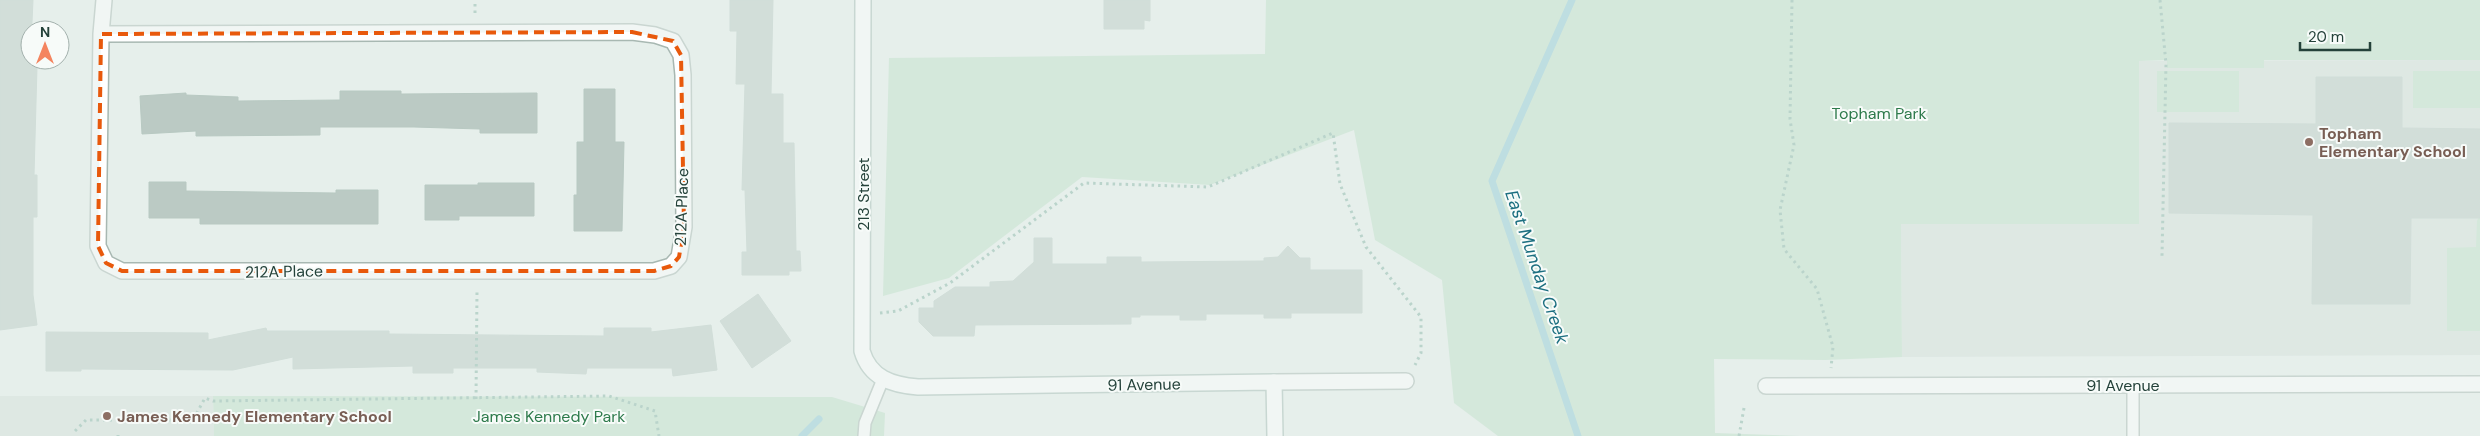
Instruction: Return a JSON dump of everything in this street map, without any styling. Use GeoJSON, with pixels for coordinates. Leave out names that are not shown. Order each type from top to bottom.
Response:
{"type":"FeatureCollection","features":[{"type":"Feature","properties":{"kind":"street","name":"212A Place"},"geometry":{"type":"LineString","coordinates":[[101,34],[632,32],[655,35],[673,42],[680,55],[682,75],[684,227],[679,257],[671,266],[654,271],[476,269],[122,271],[106,263],[98,246],[101,34],[104,0]]}},
{"type":"Feature","properties":{"kind":"street","name":"213 Street"},"geometry":{"type":"LineString","coordinates":[[863,0],[862,351],[872,371],[883,379]]}},
{"type":"Feature","properties":{"kind":"street","name":"91 Avenue"},"geometry":{"type":"LineString","coordinates":[[883,379],[894,384],[918,387],[1406,382]]}},
{"type":"Feature","properties":{"kind":"street"},"geometry":{"type":"LineString","coordinates":[[1274,382],[1275,436]]}},
{"type":"Feature","properties":{"kind":"street","name":"91 Avenue"},"geometry":{"type":"LineString","coordinates":[[1766,386],[2480,384]]}},
{"type":"Feature","properties":{"kind":"lane"},"geometry":{"type":"LineString","coordinates":[[864,436],[865,423],[883,379]]}},
{"type":"Feature","properties":{"kind":"lane"},"geometry":{"type":"LineString","coordinates":[[2133,385],[2133,436]]}},
{"type":"Feature","properties":{"kind":"path"},"geometry":{"type":"LineString","coordinates":[[1792,0],[1790,119],[1794,145],[1780,210],[1784,249],[1817,288],[1833,347],[1830,385]]}},
{"type":"Feature","properties":{"kind":"path"},"geometry":{"type":"LineString","coordinates":[[2160,0],[2166,64],[2162,256]]}},
{"type":"Feature","properties":{"kind":"path"},"geometry":{"type":"LineString","coordinates":[[863,313],[898,311],[950,284],[1084,183],[1208,187],[1333,133],[1340,184],[1366,247],[1421,317],[1421,354],[1406,382]]}},
{"type":"Feature","properties":{"kind":"path"},"geometry":{"type":"LineString","coordinates":[[476,269],[476,399]]}},
{"type":"Feature","properties":{"kind":"path"},"geometry":{"type":"LineString","coordinates":[[75,430],[86,420],[192,420],[205,398],[214,401],[609,396],[655,412],[659,436]]}},
{"type":"Feature","properties":{"kind":"path"},"geometry":{"type":"LineString","coordinates":[[1739,436],[1744,408]]}},
{"type":"Feature","properties":{"kind":"highlighted area"},"geometry":{"type":"Polygon","coordinates":[[[632,32],[673,41],[681,55],[684,227],[679,257],[671,266],[654,271],[122,271],[106,263],[98,246],[101,34],[632,32]]]}},
{"type":"Feature","properties":{"kind":"shaded area","name":"Topham Elementary School"},"geometry":{"type":"Polygon","coordinates":[[[2480,60],[2480,355],[1902,357],[1901,224],[2138,223],[2138,61],[2480,60]]]}},
{"type":"Feature","properties":{"kind":"shaded area","name":"James Kennedy Elementary School"},"geometry":{"type":"Polygon","coordinates":[[[0,396],[213,396],[214,436],[0,436],[0,396]]]}},
{"type":"Feature","properties":{"kind":"green space","name":"Topham Park"},"geometry":{"type":"Polygon","coordinates":[[[1266,0],[2480,0],[2480,60],[2264,60],[2264,68],[2167,68],[2167,60],[2139,61],[2139,224],[1901,224],[1902,357],[1825,360],[1714,359],[1715,433],[1800,436],[1498,436],[1454,403],[1442,280],[1375,240],[1354,130],[1210,185],[1082,177],[949,278],[883,296],[889,58],[1265,54],[1266,0]]]}},
{"type":"Feature","properties":{"kind":"green space"},"geometry":{"type":"Polygon","coordinates":[[[2157,71],[2239,71],[2239,112],[2157,112],[2157,71]]]}},
{"type":"Feature","properties":{"kind":"green space"},"geometry":{"type":"Polygon","coordinates":[[[2413,71],[2480,71],[2480,108],[2413,108],[2413,71]]]}},
{"type":"Feature","properties":{"kind":"green space"},"geometry":{"type":"Polygon","coordinates":[[[2480,214],[2480,331],[2447,331],[2447,248],[2476,247],[2477,221],[2480,214]]]}},
{"type":"Feature","properties":{"kind":"green space","name":"James Kennedy Park"},"geometry":{"type":"Polygon","coordinates":[[[213,396],[832,397],[885,413],[884,436],[214,436],[213,396]]]}},
{"type":"Feature","properties":{"kind":"building"},"geometry":{"type":"Polygon","coordinates":[[[0,0],[33,0],[32,20],[20,20],[20,70],[37,70],[34,175],[37,175],[37,217],[33,217],[33,295],[37,325],[0,330],[0,0]]]}},
{"type":"Feature","properties":{"kind":"building"},"geometry":{"type":"Polygon","coordinates":[[[730,0],[773,0],[771,94],[783,94],[783,143],[794,143],[796,251],[800,251],[801,271],[789,271],[789,275],[742,275],[742,252],[747,252],[745,190],[742,190],[745,84],[736,84],[737,31],[730,31],[730,0]]]}},
{"type":"Feature","properties":{"kind":"building"},"geometry":{"type":"Polygon","coordinates":[[[1104,0],[1150,0],[1150,21],[1144,20],[1144,29],[1104,29],[1104,0]]]}},
{"type":"Feature","properties":{"kind":"building"},"geometry":{"type":"Polygon","coordinates":[[[2316,77],[2402,77],[2402,128],[2480,129],[2480,218],[2411,218],[2410,304],[2312,304],[2313,215],[2169,213],[2169,123],[2316,124],[2316,77]]]}},
{"type":"Feature","properties":{"kind":"building"},"geometry":{"type":"Polygon","coordinates":[[[584,89],[615,89],[615,142],[624,142],[622,231],[574,231],[574,195],[577,195],[577,142],[584,142],[584,89]]]}},
{"type":"Feature","properties":{"kind":"building"},"geometry":{"type":"Polygon","coordinates":[[[340,91],[401,91],[401,94],[537,93],[537,133],[480,133],[480,129],[414,127],[320,127],[320,135],[196,136],[196,131],[142,134],[140,96],[186,93],[186,95],[238,97],[238,101],[340,100],[340,91]]]}},
{"type":"Feature","properties":{"kind":"building"},"geometry":{"type":"Polygon","coordinates":[[[149,182],[186,182],[186,191],[336,193],[336,190],[378,190],[378,224],[200,224],[200,218],[149,218],[149,182]]]}},
{"type":"Feature","properties":{"kind":"building"},"geometry":{"type":"Polygon","coordinates":[[[478,183],[534,183],[534,216],[459,216],[459,220],[425,220],[425,185],[478,185],[478,183]]]}},
{"type":"Feature","properties":{"kind":"building"},"geometry":{"type":"Polygon","coordinates":[[[1034,238],[1052,238],[1052,264],[1107,264],[1107,257],[1141,257],[1141,262],[1264,261],[1264,258],[1278,257],[1288,246],[1300,258],[1310,258],[1310,270],[1362,270],[1362,313],[1291,313],[1291,318],[1264,318],[1264,314],[1206,314],[1206,320],[1180,320],[1180,315],[1140,315],[1140,317],[1131,317],[1131,324],[975,325],[974,336],[933,336],[919,322],[919,308],[934,308],[934,301],[955,287],[990,287],[990,282],[1013,281],[1034,262],[1034,238]]]}},
{"type":"Feature","properties":{"kind":"building"},"geometry":{"type":"Polygon","coordinates":[[[758,294],[791,341],[752,368],[720,321],[758,294]]]}},
{"type":"Feature","properties":{"kind":"building"},"geometry":{"type":"Polygon","coordinates":[[[711,325],[717,370],[673,376],[672,368],[587,368],[586,374],[537,372],[537,368],[453,368],[453,373],[413,373],[413,366],[293,369],[293,357],[233,370],[81,369],[81,371],[46,371],[46,332],[208,333],[208,340],[266,328],[267,331],[389,331],[389,334],[604,336],[604,328],[651,328],[651,332],[711,325]]]}},
{"type":"Feature","properties":{"kind":"waterway","name":"East Munday Creek"},"geometry":{"type":"LineString","coordinates":[[1572,0],[1492,181],[1578,436]]}},
{"type":"Feature","properties":{"kind":"waterway"},"geometry":{"type":"LineString","coordinates":[[802,436],[819,419]]}},
{"type":"Feature","properties":{"kind":"place","name":"Topham Elementary School"},"geometry":{"type":"Point","coordinates":[2309,142]}},
{"type":"Feature","properties":{"kind":"place","name":"James Kennedy Elementary School"},"geometry":{"type":"Point","coordinates":[107,416]}}]}
